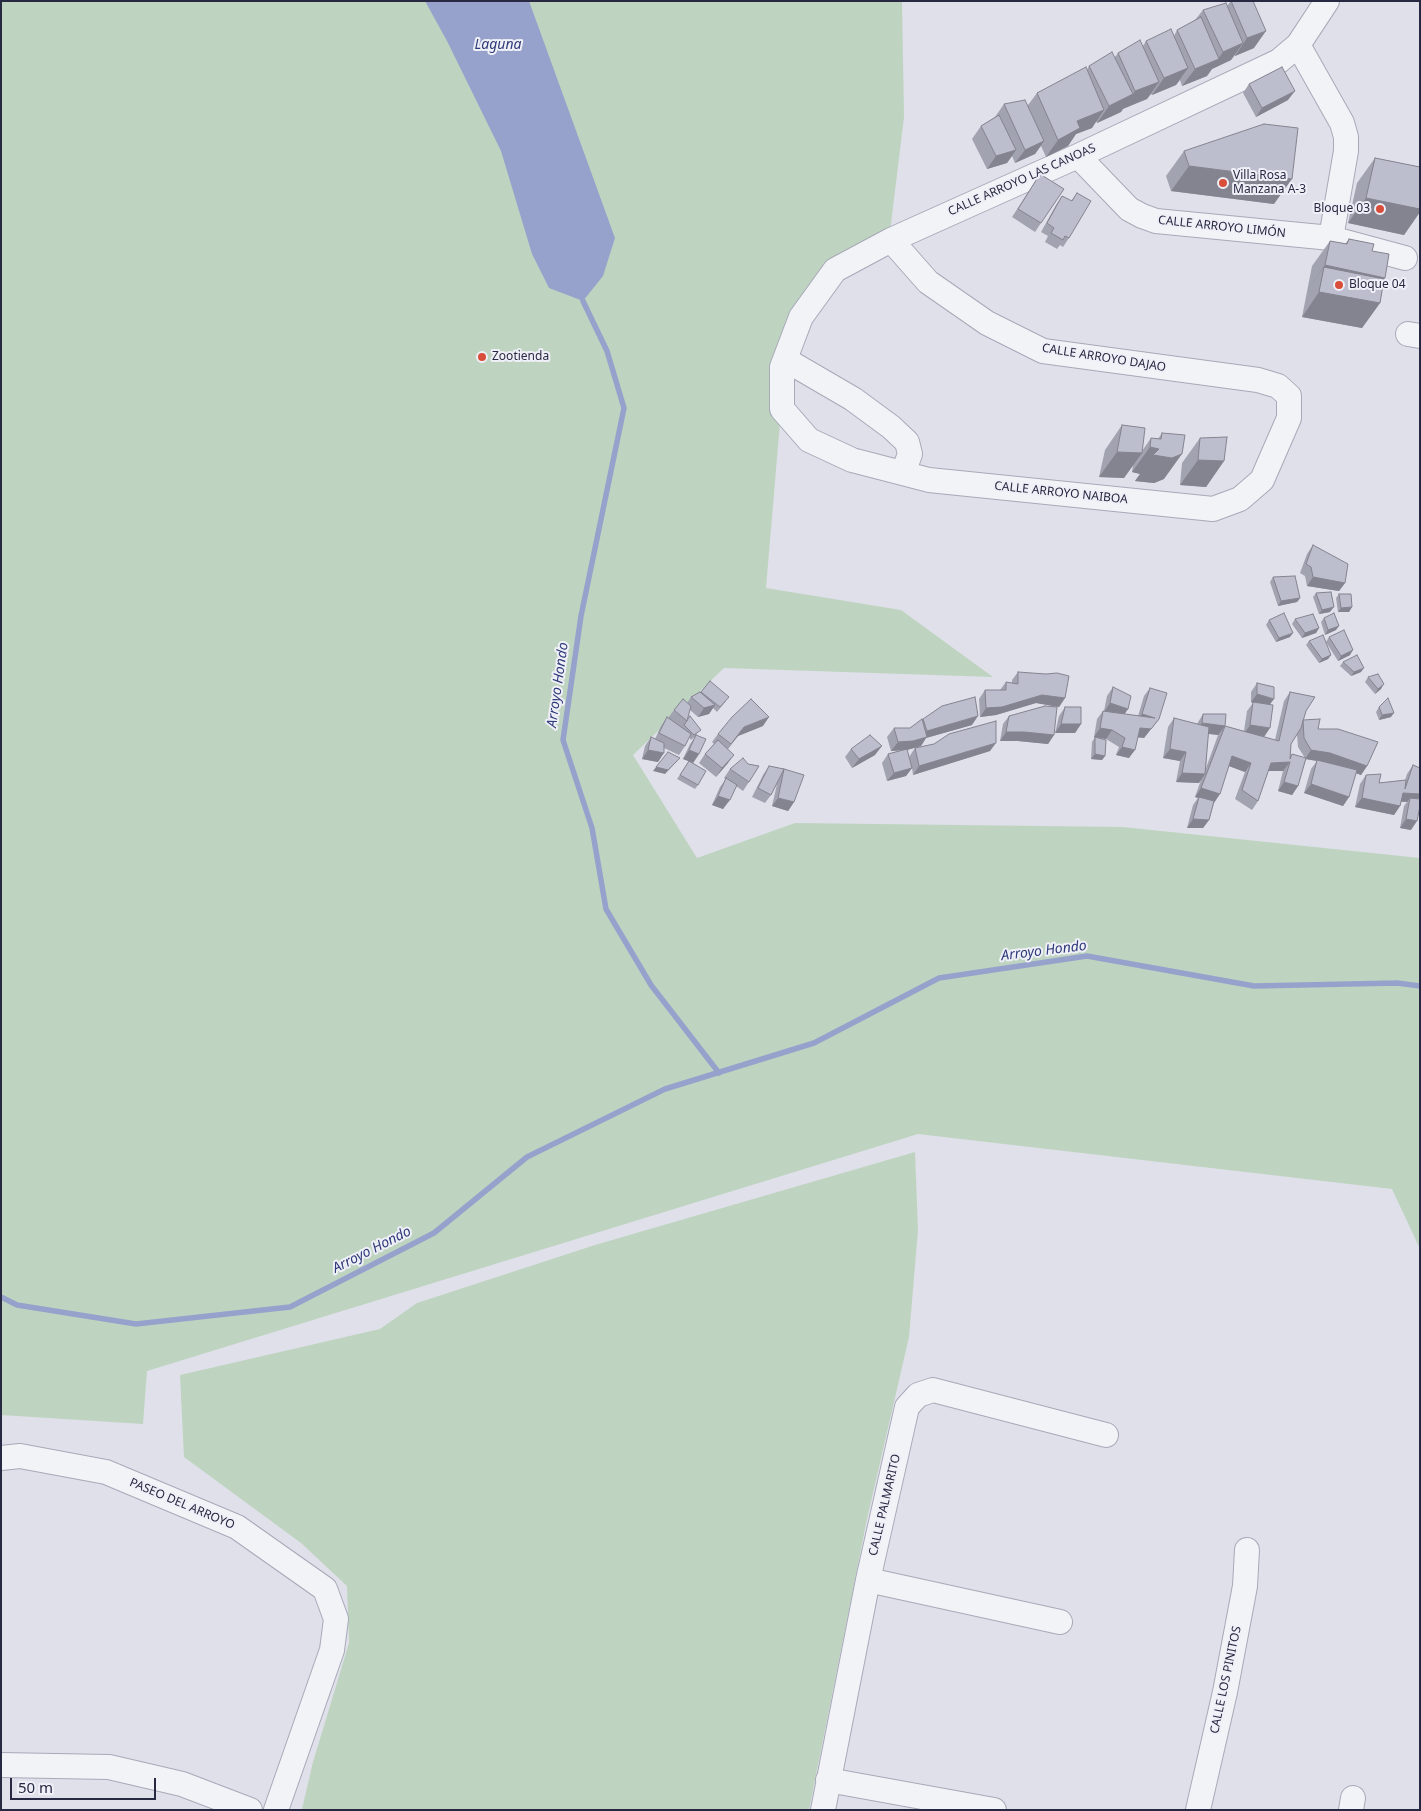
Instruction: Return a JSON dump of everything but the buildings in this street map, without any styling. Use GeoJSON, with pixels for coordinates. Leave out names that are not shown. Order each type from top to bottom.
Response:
{"type":"FeatureCollection","features":[{"type":"Feature","properties":{"kind":"street","name":"CALLE ARROYO LAS CANOAS"},"geometry":{"type":"LineString","coordinates":[[782,408],[782,367],[801,317],[835,270],[891,240],[1078,156],[1279,61],[1298,45],[1327,1]]}},
{"type":"Feature","properties":{"kind":"street"},"geometry":{"type":"LineString","coordinates":[[1298,45],[1342,123],[1346,137],[1346,151],[1331,238]]}},
{"type":"Feature","properties":{"kind":"street","name":"CALLE ARROYO LIMÓN"},"geometry":{"type":"LineString","coordinates":[[1078,156],[1129,209],[1156,221],[1331,238],[1405,258]]}},
{"type":"Feature","properties":{"kind":"street","name":"CALLE ARROYO DAJAO"},"geometry":{"type":"LineString","coordinates":[[891,240],[928,282],[988,323],[1043,351],[1258,380],[1278,386],[1289,396]]}},
{"type":"Feature","properties":{"kind":"street"},"geometry":{"type":"LineString","coordinates":[[786,360],[853,399],[891,427],[907,442],[910,454],[903,473]]}},
{"type":"Feature","properties":{"kind":"street","name":"CALLE ARROYO NAIBOA"},"geometry":{"type":"LineString","coordinates":[[782,408],[809,440],[852,460],[929,480],[1213,509],[1240,499],[1262,480],[1289,418],[1289,396]]}},
{"type":"Feature","properties":{"kind":"street","name":"CALLE PALMARITO"},"geometry":{"type":"LineString","coordinates":[[822,1810],[868,1580],[907,1407],[918,1395],[933,1390],[1106,1435]]}},
{"type":"Feature","properties":{"kind":"street","name":"PASEO DEL ARROYO"},"geometry":{"type":"LineString","coordinates":[[1,1458],[20,1456],[106,1472],[237,1527],[325,1589],[336,1619],[332,1650],[276,1810]]}},
{"type":"Feature","properties":{"kind":"street","name":"CALLE LOS PINITOS"},"geometry":{"type":"LineString","coordinates":[[1198,1810],[1245,1586],[1247,1550]]}},
{"type":"Feature","properties":{"kind":"street"},"geometry":{"type":"LineString","coordinates":[[868,1580],[1060,1622]]}},
{"type":"Feature","properties":{"kind":"street"},"geometry":{"type":"LineString","coordinates":[[1,1765],[109,1767],[182,1784],[250,1810]]}},
{"type":"Feature","properties":{"kind":"street"},"geometry":{"type":"LineString","coordinates":[[828,1780],[994,1810]]}},
{"type":"Feature","properties":{"kind":"green space"},"geometry":{"type":"Polygon","coordinates":[[[1,1],[902,1],[904,117],[890,232],[788,328],[766,588],[901,610],[993,677],[724,668],[633,755],[697,858],[795,823],[1123,827],[1420,858],[1420,1249],[1392,1189],[918,1134],[147,1371],[143,1424],[1,1415],[1,1]]]}},
{"type":"Feature","properties":{"kind":"green space"},"geometry":{"type":"Polygon","coordinates":[[[915,1152],[918,1230],[909,1337],[867,1519],[809,1810],[302,1809],[313,1762],[349,1643],[347,1586],[301,1543],[184,1457],[180,1375],[380,1329],[417,1303],[595,1245],[915,1152]]]}},
{"type":"Feature","properties":{"kind":"water","name":"Laguna"},"geometry":{"type":"Polygon","coordinates":[[[425,1],[529,1],[615,238],[603,276],[583,301],[549,288],[532,254],[501,151],[447,41],[425,1]]]}},
{"type":"Feature","properties":{"kind":"waterway","name":"Arroyo Hondo"},"geometry":{"type":"LineString","coordinates":[[583,301],[607,351],[624,408],[581,616],[563,740],[592,828],[606,909],[651,985],[719,1073]]}},
{"type":"Feature","properties":{"kind":"waterway","name":"Arroyo Hondo"},"geometry":{"type":"LineString","coordinates":[[1,1297],[17,1305],[136,1324],[290,1307],[434,1233],[527,1157],[665,1089],[814,1043],[939,978],[1087,956],[1254,986],[1397,983],[1420,986]]}},
{"type":"Feature","properties":{"kind":"place","name":"Villa Rosa Manzana A-3"},"geometry":{"type":"Point","coordinates":[1223,183]}},
{"type":"Feature","properties":{"kind":"place","name":"Bloque 03"},"geometry":{"type":"Point","coordinates":[1380,209]}},
{"type":"Feature","properties":{"kind":"place","name":"Bloque 04"},"geometry":{"type":"Point","coordinates":[1339,285]}},
{"type":"Feature","properties":{"kind":"place","name":"Zootienda"},"geometry":{"type":"Point","coordinates":[482,357]}}]}
